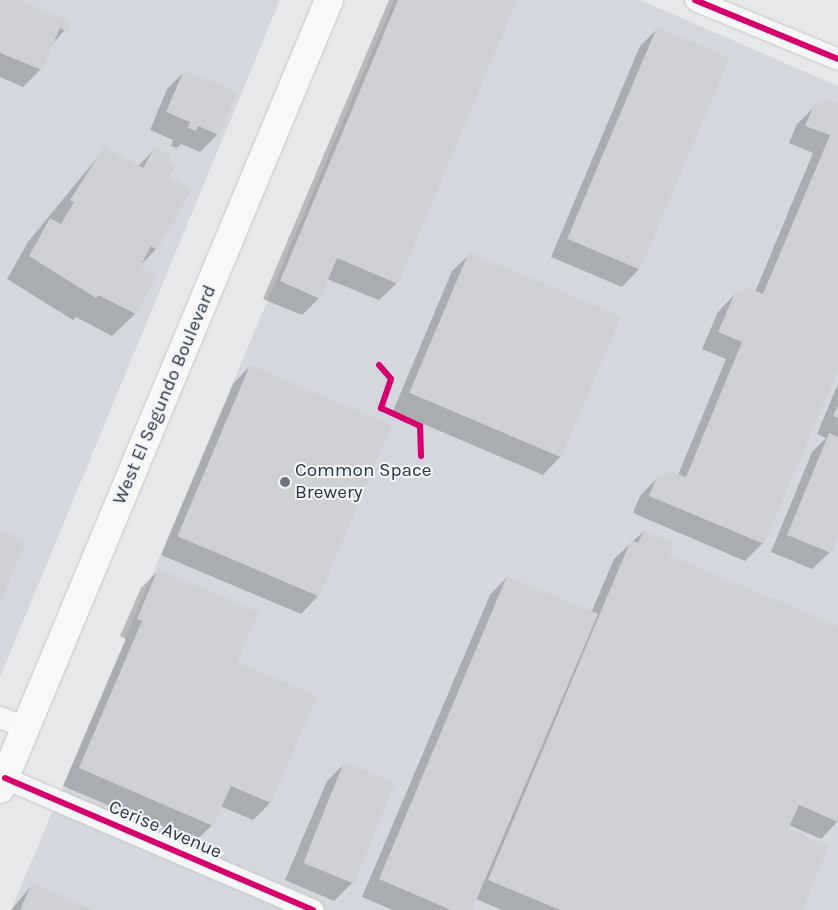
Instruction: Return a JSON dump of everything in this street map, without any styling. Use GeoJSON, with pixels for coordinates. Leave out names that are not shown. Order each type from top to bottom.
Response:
{"type":"FeatureCollection","features":[{"type":"Feature","properties":{"kind":"main road","name":"West El Segundo Boulevard"},"geometry":{"type":"LineString","coordinates":[[2,784],[329,0]]}},
{"type":"Feature","properties":{"kind":"street"},"geometry":{"type":"LineString","coordinates":[[696,0],[838,59]]}},
{"type":"Feature","properties":{"kind":"street"},"geometry":{"type":"LineString","coordinates":[[0,717],[26,728]]}},
{"type":"Feature","properties":{"kind":"street","name":"Cerise Avenue"},"geometry":{"type":"LineString","coordinates":[[2,784],[313,910]]}},
{"type":"Feature","properties":{"kind":"shaded area"},"geometry":{"type":"Polygon","coordinates":[[[0,0],[280,0],[0,677],[0,0]]]}},
{"type":"Feature","properties":{"kind":"shaded area"},"geometry":{"type":"Polygon","coordinates":[[[394,0],[640,0],[838,86],[838,910],[11,910],[394,0]]]}},
{"type":"Feature","properties":{"kind":"building"},"geometry":{"type":"Polygon","coordinates":[[[0,0],[20,0],[71,23],[68,32],[60,28],[42,70],[0,53],[0,0]]]}},
{"type":"Feature","properties":{"kind":"building"},"geometry":{"type":"Polygon","coordinates":[[[398,0],[517,0],[398,284],[337,258],[320,299],[280,281],[398,0]]]}},
{"type":"Feature","properties":{"kind":"building"},"geometry":{"type":"Polygon","coordinates":[[[657,27],[730,58],[640,270],[567,239],[657,27]]]}},
{"type":"Feature","properties":{"kind":"building"},"geometry":{"type":"Polygon","coordinates":[[[184,70],[237,92],[219,135],[198,126],[196,131],[188,128],[190,122],[166,112],[184,70]]]}},
{"type":"Feature","properties":{"kind":"building"},"geometry":{"type":"Polygon","coordinates":[[[828,99],[838,103],[838,369],[764,544],[649,496],[657,477],[672,472],[686,477],[742,342],[718,332],[735,293],[749,288],[763,294],[830,135],[805,126],[814,105],[828,99]]]}},
{"type":"Feature","properties":{"kind":"building"},"geometry":{"type":"Polygon","coordinates":[[[104,147],[143,168],[155,147],[171,156],[169,161],[176,165],[169,177],[192,189],[157,250],[151,246],[140,267],[157,276],[136,314],[98,295],[96,298],[29,256],[50,218],[61,224],[74,202],[70,200],[104,147]]]}},
{"type":"Feature","properties":{"kind":"building"},"geometry":{"type":"Polygon","coordinates":[[[469,252],[621,316],[561,457],[409,393],[469,252]]]}},
{"type":"Feature","properties":{"kind":"building","name":"Common Space Brewery"},"geometry":{"type":"Polygon","coordinates":[[[250,365],[392,425],[319,596],[177,536],[250,365]]]}},
{"type":"Feature","properties":{"kind":"building"},"geometry":{"type":"Polygon","coordinates":[[[838,405],[838,418],[833,416],[838,405]]]}},
{"type":"Feature","properties":{"kind":"building"},"geometry":{"type":"Polygon","coordinates":[[[829,433],[838,437],[838,535],[831,553],[787,535],[829,433]]]}},
{"type":"Feature","properties":{"kind":"building"},"geometry":{"type":"Polygon","coordinates":[[[0,530],[26,541],[0,603],[0,530]]]}},
{"type":"Feature","properties":{"kind":"building"},"geometry":{"type":"Polygon","coordinates":[[[644,530],[674,543],[669,555],[838,626],[838,822],[799,805],[788,829],[829,846],[802,910],[560,910],[488,880],[631,540],[638,543],[644,530]]]}},
{"type":"Feature","properties":{"kind":"building"},"geometry":{"type":"Polygon","coordinates":[[[158,569],[259,612],[237,662],[317,696],[271,803],[231,786],[213,826],[79,768],[142,621],[137,619],[158,569]]]}},
{"type":"Feature","properties":{"kind":"building"},"geometry":{"type":"Polygon","coordinates":[[[507,576],[598,614],[472,910],[451,910],[379,879],[507,576]]]}},
{"type":"Feature","properties":{"kind":"building"},"geometry":{"type":"Polygon","coordinates":[[[344,762],[395,783],[354,884],[303,863],[344,762]]]}},
{"type":"Feature","properties":{"kind":"building"},"geometry":{"type":"Polygon","coordinates":[[[32,883],[95,910],[20,910],[32,883]]]}},
{"type":"Feature","properties":{"kind":"cycle path"},"geometry":{"type":"LineString","coordinates":[[695,0],[838,59]]}},
{"type":"Feature","properties":{"kind":"cycle path"},"geometry":{"type":"LineString","coordinates":[[379,365],[391,379],[381,408],[420,426],[421,456]]}},
{"type":"Feature","properties":{"kind":"cycle path"},"geometry":{"type":"LineString","coordinates":[[5,778],[313,910]]}},
{"type":"Feature","properties":{"kind":"place","name":"Common Space Brewery"},"geometry":{"type":"Point","coordinates":[285,482]}}]}
